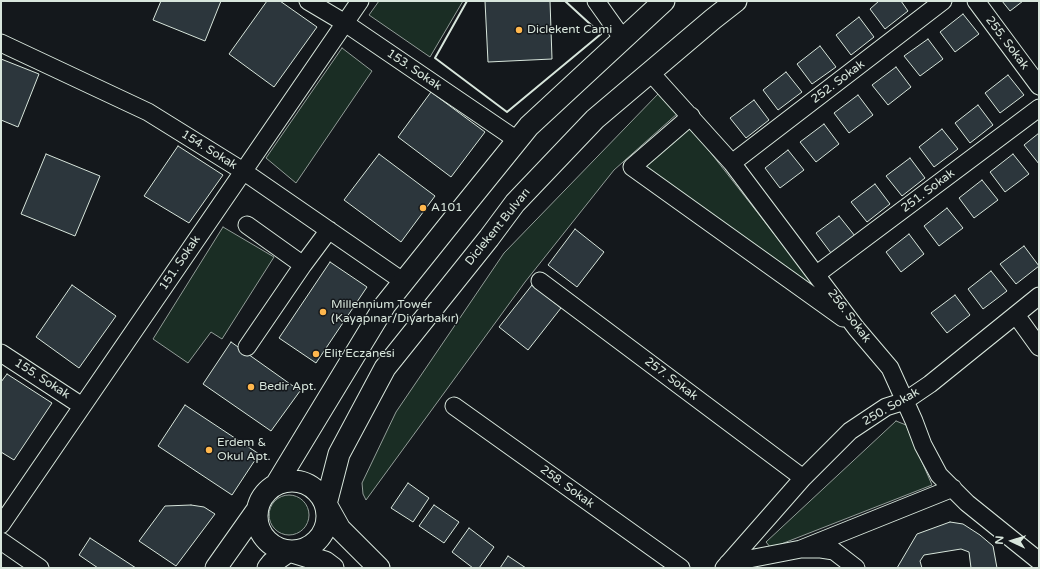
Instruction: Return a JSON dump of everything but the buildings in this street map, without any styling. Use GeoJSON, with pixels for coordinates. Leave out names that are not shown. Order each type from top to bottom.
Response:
{"type":"FeatureCollection","features":[{"type":"Feature","properties":{"kind":"main road"},"geometry":{"type":"LineString","coordinates":[[277,483],[385,305],[517,140],[529,126],[664,1]]}},
{"type":"Feature","properties":{"kind":"main road","name":"Diclekent Bulvarı"},"geometry":{"type":"LineString","coordinates":[[326,504],[339,454],[385,368],[489,238],[515,203],[595,118],[736,1]]}},
{"type":"Feature","properties":{"kind":"main road"},"geometry":{"type":"LineString","coordinates":[[216,568],[256,510],[267,489],[277,483],[288,480],[300,481],[311,485],[320,493],[340,529],[379,568]]}},
{"type":"Feature","properties":{"kind":"main road"},"geometry":{"type":"LineString","coordinates":[[268,568],[272,562],[289,551],[301,550],[312,546],[326,527],[328,516],[326,504]]}},
{"type":"Feature","properties":{"kind":"main road"},"geometry":{"type":"LineString","coordinates":[[256,510],[260,533],[268,542],[278,548],[325,562],[334,568]]}},
{"type":"Feature","properties":{"kind":"street","name":"153. Sokak"},"geometry":{"type":"LineString","coordinates":[[308,1],[345,23],[517,140]]}},
{"type":"Feature","properties":{"kind":"street","name":"151. Sokak"},"geometry":{"type":"LineString","coordinates":[[1,525],[360,1]]}},
{"type":"Feature","properties":{"kind":"street"},"geometry":{"type":"LineString","coordinates":[[596,1],[623,39]]}},
{"type":"Feature","properties":{"kind":"street","name":"252. Sokak"},"geometry":{"type":"LineString","coordinates":[[732,163],[943,1]]}},
{"type":"Feature","properties":{"kind":"street","name":"255. Sokak"},"geometry":{"type":"LineString","coordinates":[[976,1],[1039,86]]}},
{"type":"Feature","properties":{"kind":"street","name":"154. Sokak"},"geometry":{"type":"LineString","coordinates":[[1,43],[148,112],[243,171],[404,282]]}},
{"type":"Feature","properties":{"kind":"street","name":"256. Sokak"},"geometry":{"type":"LineString","coordinates":[[650,72],[732,163],[817,274],[856,328],[890,368],[926,451],[939,474],[967,503],[1039,561]]}},
{"type":"Feature","properties":{"kind":"street","name":"251. Sokak"},"geometry":{"type":"LineString","coordinates":[[817,274],[1039,108]]}},
{"type":"Feature","properties":{"kind":"street"},"geometry":{"type":"LineString","coordinates":[[691,116],[632,167],[856,328]]}},
{"type":"Feature","properties":{"kind":"street"},"geometry":{"type":"LineString","coordinates":[[247,225],[302,265]]}},
{"type":"Feature","properties":{"kind":"street"},"geometry":{"type":"LineString","coordinates":[[247,347],[302,265],[329,230]]}},
{"type":"Feature","properties":{"kind":"street","name":"257. Sokak"},"geometry":{"type":"LineString","coordinates":[[540,281],[803,478]]}},
{"type":"Feature","properties":{"kind":"street","name":"250. Sokak"},"geometry":{"type":"LineString","coordinates":[[726,565],[803,478],[850,432],[886,407],[905,401],[930,384],[1039,296]]}},
{"type":"Feature","properties":{"kind":"street"},"geometry":{"type":"LineString","coordinates":[[1016,315],[1039,347]]}},
{"type":"Feature","properties":{"kind":"street","name":"155. Sokak"},"geometry":{"type":"LineString","coordinates":[[1,353],[82,406]]}},
{"type":"Feature","properties":{"kind":"street","name":"258. Sokak"},"geometry":{"type":"LineString","coordinates":[[454,406],[681,568]]}},
{"type":"Feature","properties":{"kind":"street"},"geometry":{"type":"LineString","coordinates":[[726,565],[801,549],[953,488]]}},
{"type":"Feature","properties":{"kind":"street"},"geometry":{"type":"LineString","coordinates":[[1,541],[40,568]]}},
{"type":"Feature","properties":{"kind":"street"},"geometry":{"type":"LineString","coordinates":[[801,549],[821,549],[834,551],[856,568]]}},
{"type":"Feature","properties":{"kind":"green space"},"geometry":{"type":"Polygon","coordinates":[[[379,1],[463,1],[430,57],[369,15],[379,1]]]}},
{"type":"Feature","properties":{"kind":"green space"},"geometry":{"type":"Polygon","coordinates":[[[342,48],[372,71],[296,183],[266,158],[342,48]]]}},
{"type":"Feature","properties":{"kind":"green space"},"geometry":{"type":"Polygon","coordinates":[[[659,93],[678,113],[614,170],[525,282],[366,500],[363,494],[362,483],[396,412],[504,253],[659,93]]]}},
{"type":"Feature","properties":{"kind":"green space"},"geometry":{"type":"Polygon","coordinates":[[[689,125],[815,286],[812,290],[642,166],[689,125]]]}},
{"type":"Feature","properties":{"kind":"green space"},"geometry":{"type":"Polygon","coordinates":[[[223,227],[274,257],[222,339],[211,332],[188,363],[153,339],[223,227]]]}},
{"type":"Feature","properties":{"kind":"green space"},"geometry":{"type":"Polygon","coordinates":[[[896,421],[906,425],[932,485],[771,548],[766,542],[896,421]]]}},
{"type":"Feature","properties":{"kind":"green space"},"geometry":{"type":"Polygon","coordinates":[[[289,495],[297,497],[303,501],[307,507],[309,515],[307,523],[303,529],[297,533],[289,535],[281,533],[275,529],[271,523],[269,515],[271,507],[275,501],[281,497],[289,495]]]}},
{"type":"Feature","properties":{"kind":"wall"},"geometry":{"type":"LineString","coordinates":[[467,1],[435,58],[507,112],[601,34],[565,1]]}},
{"type":"Feature","properties":{"kind":"place","name":"Diclekent Cami"},"geometry":{"type":"Point","coordinates":[519,30]}},
{"type":"Feature","properties":{"kind":"place","name":"A101"},"geometry":{"type":"Point","coordinates":[423,208]}},
{"type":"Feature","properties":{"kind":"place","name":"Millennium Tower (Kayapınar/Diyarbakır)"},"geometry":{"type":"Point","coordinates":[323,312]}},
{"type":"Feature","properties":{"kind":"place","name":"Elit Eczanesi"},"geometry":{"type":"Point","coordinates":[316,354]}},
{"type":"Feature","properties":{"kind":"place","name":"Bedir Apt."},"geometry":{"type":"Point","coordinates":[251,387]}},
{"type":"Feature","properties":{"kind":"place","name":"Erdem & Okul Apt."},"geometry":{"type":"Point","coordinates":[209,450]}}]}
